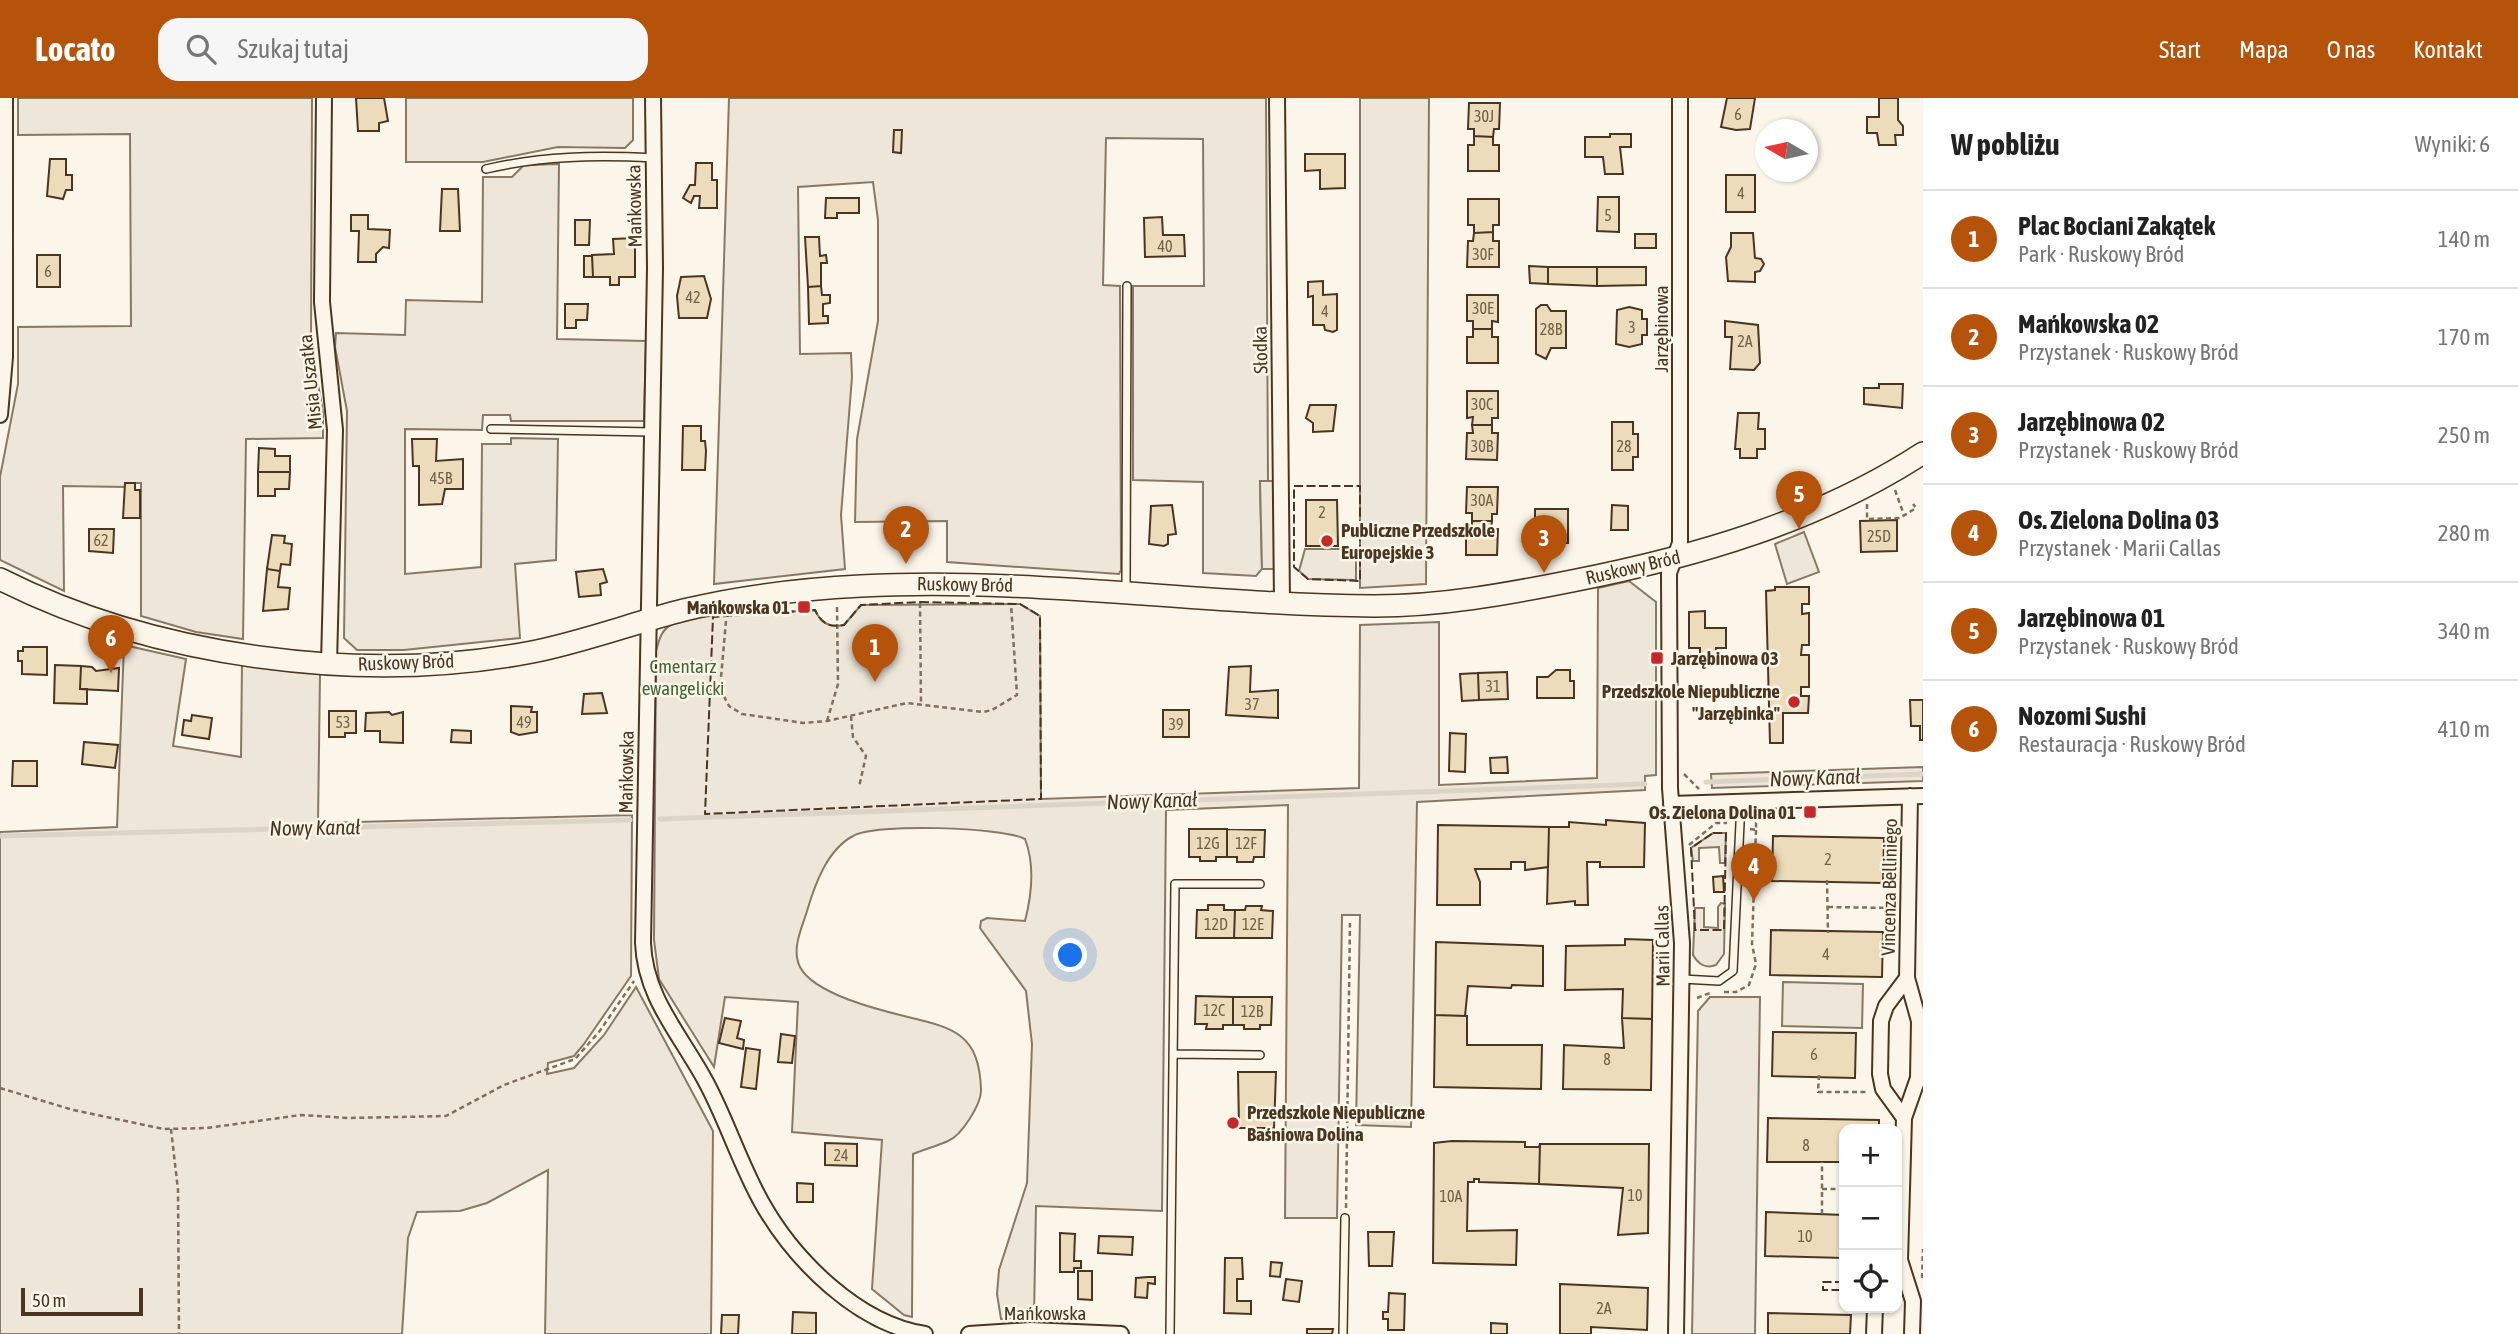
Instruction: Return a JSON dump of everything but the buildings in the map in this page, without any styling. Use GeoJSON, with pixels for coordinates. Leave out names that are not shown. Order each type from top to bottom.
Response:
{"type":"FeatureCollection","features":[{"type":"Feature","properties":{"kind":"street"},"geometry":{"type":"LineString","coordinates":[[0,415],[5,357],[5,98]]}},
{"type":"Feature","properties":{"kind":"street","name":"Misia Uszatka"},"geometry":{"type":"LineString","coordinates":[[324,98],[321,302],[335,430],[329,663]]}},
{"type":"Feature","properties":{"kind":"street","name":"Mańkowska"},"geometry":{"type":"LineString","coordinates":[[653,98],[652,432],[643,943],[645,974],[654,999],[709,1087],[763,1204],[782,1233],[817,1271],[856,1304],[882,1320],[916,1333]]}},
{"type":"Feature","properties":{"kind":"street","name":"Słodka"},"geometry":{"type":"LineString","coordinates":[[1277,98],[1282,603]]}},
{"type":"Feature","properties":{"kind":"street","name":"Jarzębinowa"},"geometry":{"type":"LineString","coordinates":[[1674,558],[1680,543],[1680,98]]}},
{"type":"Feature","properties":{"kind":"street","name":"Ruskowy Bród"},"geometry":{"type":"LineString","coordinates":[[0,579],[68,610],[150,635],[266,657],[329,663],[407,664],[516,655],[735,600],[853,586],[932,583],[1127,592],[1282,603],[1377,606],[1439,603],[1545,587],[1733,542],[1795,519],[1861,488],[1923,453]]}},
{"type":"Feature","properties":{"kind":"street","name":"Marii Callas"},"geometry":{"type":"LineString","coordinates":[[1674,558],[1669,573],[1671,803],[1681,904],[1682,978],[1676,1334]]}},
{"type":"Feature","properties":{"kind":"street"},"geometry":{"type":"LineString","coordinates":[[1671,803],[1917,796]]}},
{"type":"Feature","properties":{"kind":"street","name":"Vincenza Belliniego"},"geometry":{"type":"LineString","coordinates":[[1899,1250],[1904,1118],[1918,1078],[1919,1021],[1907,978],[1917,796]]}},
{"type":"Feature","properties":{"kind":"street","name":"Vincenza Belliniego"},"geometry":{"type":"LineString","coordinates":[[1904,1118],[1883,1089],[1880,1074],[1880,1034],[1886,1006],[1907,978]]}},
{"type":"Feature","properties":{"kind":"street","name":"Vincenza Belliniego"},"geometry":{"type":"LineString","coordinates":[[1902,1271],[1913,1301],[1912,1334]]}},
{"type":"Feature","properties":{"kind":"street"},"geometry":{"type":"LineString","coordinates":[[1874,1334],[1875,1313]]}},
{"type":"Feature","properties":{"kind":"street","name":"Mańkowska"},"geometry":{"type":"LineString","coordinates":[[969,1334],[1030,1330],[1121,1334]]}},
{"type":"Feature","properties":{"kind":"lane"},"geometry":{"type":"LineString","coordinates":[[486,169],[531,159],[587,155],[653,159]]}},
{"type":"Feature","properties":{"kind":"lane"},"geometry":{"type":"LineString","coordinates":[[1127,286],[1127,592]]}},
{"type":"Feature","properties":{"kind":"lane"},"geometry":{"type":"LineString","coordinates":[[491,429],[652,432]]}},
{"type":"Feature","properties":{"kind":"lane"},"geometry":{"type":"LineString","coordinates":[[1682,978],[1719,981],[1732,971],[1741,802]]}},
{"type":"Feature","properties":{"kind":"lane"},"geometry":{"type":"LineString","coordinates":[[1170,1334],[1175,884],[1260,884]]}},
{"type":"Feature","properties":{"kind":"lane"},"geometry":{"type":"LineString","coordinates":[[1173,1055],[1260,1055]]}},
{"type":"Feature","properties":{"kind":"lane"},"geometry":{"type":"LineString","coordinates":[[1343,1334],[1345,1218]]}},
{"type":"Feature","properties":{"kind":"path"},"geometry":{"type":"LineString","coordinates":[[1895,489],[1905,515]]}},
{"type":"Feature","properties":{"kind":"path"},"geometry":{"type":"LineString","coordinates":[[1867,503],[1867,519],[1905,515],[1916,508],[1913,504]]}},
{"type":"Feature","properties":{"kind":"path"},"geometry":{"type":"LineString","coordinates":[[920,600],[921,705]]}},
{"type":"Feature","properties":{"kind":"path"},"geometry":{"type":"LineString","coordinates":[[726,616],[720,689],[729,706],[742,714],[766,720],[827,721],[891,704],[984,712],[1017,695],[1011,601]]}},
{"type":"Feature","properties":{"kind":"path"},"geometry":{"type":"LineString","coordinates":[[827,721],[838,684],[837,606]]}},
{"type":"Feature","properties":{"kind":"path"},"geometry":{"type":"LineString","coordinates":[[850,715],[853,737],[866,756],[859,787]]}},
{"type":"Feature","properties":{"kind":"path"},"geometry":{"type":"LineString","coordinates":[[1826,880],[1828,933]]}},
{"type":"Feature","properties":{"kind":"path"},"geometry":{"type":"LineString","coordinates":[[1828,907],[1894,908]]}},
{"type":"Feature","properties":{"kind":"path"},"geometry":{"type":"LineString","coordinates":[[1345,1218],[1350,923]]}},
{"type":"Feature","properties":{"kind":"path"},"geometry":{"type":"LineString","coordinates":[[0,1088],[73,1110],[171,1129],[207,1128],[301,1115],[348,1118],[446,1116],[504,1085],[575,1059],[599,1032],[636,978],[645,974]]}},
{"type":"Feature","properties":{"kind":"path"},"geometry":{"type":"LineString","coordinates":[[1819,1075],[1818,1092],[1873,1092]]}},
{"type":"Feature","properties":{"kind":"path"},"geometry":{"type":"LineString","coordinates":[[171,1129],[178,1190],[179,1334]]}},
{"type":"Feature","properties":{"kind":"path"},"geometry":{"type":"LineString","coordinates":[[1822,1161],[1822,1214]]}},
{"type":"Feature","properties":{"kind":"path"},"geometry":{"type":"LineString","coordinates":[[1822,1189],[1839,1189]]}},
{"type":"Feature","properties":{"kind":"green space"},"geometry":{"type":"Polygon","coordinates":[[[18,98],[312,98],[311,345],[323,412],[323,438],[246,439],[243,639],[196,632],[141,616],[141,483],[126,483],[126,487],[63,486],[64,591],[0,560],[0,477],[18,384],[18,327],[131,326],[130,134],[18,135],[18,98]]]}},
{"type":"Feature","properties":{"kind":"green space"},"geometry":{"type":"Polygon","coordinates":[[[406,98],[633,98],[633,140],[625,148],[558,147],[483,162],[406,162],[406,98]]]}},
{"type":"Feature","properties":{"kind":"green space"},"geometry":{"type":"Polygon","coordinates":[[[729,98],[1266,98],[1268,481],[1260,482],[1262,569],[1256,576],[1203,573],[1203,482],[1133,480],[1133,286],[1204,286],[1203,139],[1106,138],[1103,285],[1120,286],[1119,574],[947,562],[947,521],[855,522],[857,439],[878,321],[878,220],[873,182],[798,187],[800,354],[851,353],[852,377],[841,515],[845,569],[714,584],[729,98]]]}},
{"type":"Feature","properties":{"kind":"green space"},"geometry":{"type":"Polygon","coordinates":[[[1360,98],[1429,98],[1426,584],[1360,588],[1360,98]]]}},
{"type":"Feature","properties":{"kind":"green space"},"geometry":{"type":"Polygon","coordinates":[[[559,164],[557,339],[646,341],[644,421],[511,421],[510,415],[483,415],[482,430],[405,429],[405,574],[481,567],[482,444],[511,444],[511,438],[558,439],[556,560],[515,564],[520,638],[404,650],[357,650],[344,638],[347,411],[335,347],[336,333],[405,335],[406,300],[482,302],[483,177],[512,177],[524,165],[559,164]]]}},
{"type":"Feature","properties":{"kind":"green space","name":"Cmentarz ewangelicki"},"geometry":{"type":"Polygon","coordinates":[[[1629,581],[1656,602],[1656,775],[1645,776],[1645,790],[1417,802],[1411,1127],[1356,1125],[1360,915],[1342,915],[1337,1218],[1285,1218],[1288,805],[1166,810],[1162,1211],[1036,1206],[1034,1317],[1001,1319],[997,1294],[999,1270],[1027,1183],[1032,1044],[1026,991],[980,928],[981,921],[987,918],[1025,921],[1031,880],[1025,839],[992,832],[939,828],[886,829],[853,836],[836,850],[823,869],[798,939],[800,967],[807,977],[819,985],[848,1000],[951,1030],[969,1045],[975,1056],[981,1089],[970,1119],[953,1138],[913,1154],[912,1317],[904,1315],[872,1289],[882,1140],[792,1132],[798,1002],[725,997],[714,1067],[659,979],[654,940],[656,651],[663,632],[672,624],[721,615],[815,610],[826,624],[839,626],[844,625],[861,605],[1020,604],[1040,616],[1041,799],[1359,788],[1360,625],[1439,622],[1439,785],[1597,778],[1598,588],[1629,581]]]}},
{"type":"Feature","properties":{"kind":"green space"},"geometry":{"type":"Polygon","coordinates":[[[124,645],[186,659],[173,746],[241,757],[242,662],[320,674],[318,823],[632,815],[631,976],[574,1056],[548,1063],[547,1074],[574,1068],[604,1035],[636,987],[713,1131],[711,1334],[545,1334],[548,1170],[487,1203],[460,1211],[417,1212],[408,1238],[402,1334],[0,1334],[0,832],[117,827],[124,645]]]}},
{"type":"Feature","properties":{"kind":"green space"},"geometry":{"type":"Polygon","coordinates":[[[1923,767],[1923,781],[1712,788],[1711,774],[1923,767]]]}},
{"type":"Feature","properties":{"kind":"green space"},"geometry":{"type":"Polygon","coordinates":[[[1713,833],[1726,833],[1725,863],[1720,863],[1719,847],[1699,848],[1699,861],[1693,861],[1691,848],[1713,833]]]}},
{"type":"Feature","properties":{"kind":"green space"},"geometry":{"type":"Polygon","coordinates":[[[1721,903],[1725,904],[1724,954],[1716,965],[1706,966],[1693,955],[1695,908],[1704,908],[1704,927],[1718,928],[1718,907],[1721,903]]]}},
{"type":"Feature","properties":{"kind":"green space"},"geometry":{"type":"Polygon","coordinates":[[[1783,982],[1863,984],[1862,1028],[1782,1026],[1783,982]]]}},
{"type":"Feature","properties":{"kind":"green space"},"geometry":{"type":"Polygon","coordinates":[[[1710,997],[1760,997],[1755,1334],[1692,1334],[1698,1011],[1710,997]]]}},
{"type":"Feature","properties":{"kind":"shaded area"},"geometry":{"type":"Polygon","coordinates":[[[1260,481],[1274,481],[1275,569],[1262,569],[1260,481]]]}},
{"type":"Feature","properties":{"kind":"shaded area"},"geometry":{"type":"Polygon","coordinates":[[[1804,532],[1819,572],[1787,584],[1775,544],[1804,532]]]}},
{"type":"Feature","properties":{"kind":"shaded area"},"geometry":{"type":"Polygon","coordinates":[[[1305,549],[1356,549],[1356,580],[1308,579],[1299,571],[1305,549]]]}},
{"type":"Feature","properties":{"kind":"waterway","name":"Nowy Kanał"},"geometry":{"type":"LineString","coordinates":[[1706,782],[1923,774]]}},
{"type":"Feature","properties":{"kind":"waterway","name":"Nowy Kanał"},"geometry":{"type":"LineString","coordinates":[[660,819],[1645,784]]}},
{"type":"Feature","properties":{"kind":"waterway","name":"Nowy Kanał"},"geometry":{"type":"LineString","coordinates":[[0,836],[630,820]]}},
{"type":"Feature","properties":{"kind":"fence"},"geometry":{"type":"LineString","coordinates":[[1294,486],[1360,486],[1360,581],[1308,579],[1294,567],[1294,486]]}},
{"type":"Feature","properties":{"kind":"fence"},"geometry":{"type":"LineString","coordinates":[[920,602],[1020,604],[1040,616],[1041,799],[705,814],[713,617],[815,610],[826,624],[839,626],[844,625],[861,605],[920,602]]}},
{"type":"Feature","properties":{"kind":"fence"},"geometry":{"type":"LineString","coordinates":[[1713,833],[1726,833],[1724,930],[1695,930],[1691,848],[1713,833]]}},
{"type":"Feature","properties":{"kind":"fence"},"geometry":{"type":"LineString","coordinates":[[1839,1282],[1823,1282],[1823,1290],[1839,1290]]}},
{"type":"Feature","properties":{"kind":"place","name":"Jarzębinowa 01"},"geometry":{"type":"Point","coordinates":[1799,529]}},
{"type":"Feature","properties":{"kind":"place","name":"Publiczne Przedszkole Europejskie 3"},"geometry":{"type":"Point","coordinates":[1327,541]}},
{"type":"Feature","properties":{"kind":"place","name":"Mańkowska 02"},"geometry":{"type":"Point","coordinates":[906,564]}},
{"type":"Feature","properties":{"kind":"place","name":"Jarzębinowa 02"},"geometry":{"type":"Point","coordinates":[1544,573]}},
{"type":"Feature","properties":{"kind":"place","name":"Mańkowska 01"},"geometry":{"type":"Point","coordinates":[804,607]}},
{"type":"Feature","properties":{"kind":"place","name":"Jarzębinowa 03"},"geometry":{"type":"Point","coordinates":[1657,658]}},
{"type":"Feature","properties":{"kind":"place","name":"Nozomi Sushi"},"geometry":{"type":"Point","coordinates":[111,673]}},
{"type":"Feature","properties":{"kind":"place","name":"Plac Bociani Zakątek"},"geometry":{"type":"Point","coordinates":[875,682]}},
{"type":"Feature","properties":{"kind":"place","name":"Przedszkole Niepubliczne \"Jarzębinka\""},"geometry":{"type":"Point","coordinates":[1794,702]}},
{"type":"Feature","properties":{"kind":"place","name":"Os. Zielona Dolina 01"},"geometry":{"type":"Point","coordinates":[1810,812]}},
{"type":"Feature","properties":{"kind":"place","name":"Os. Zielona Dolina 03"},"geometry":{"type":"Point","coordinates":[1754,901]}},
{"type":"Feature","properties":{"kind":"place","name":"Przedszkole Niepubliczne Baśniowa Dolina"},"geometry":{"type":"Point","coordinates":[1233,1123]}}]}
